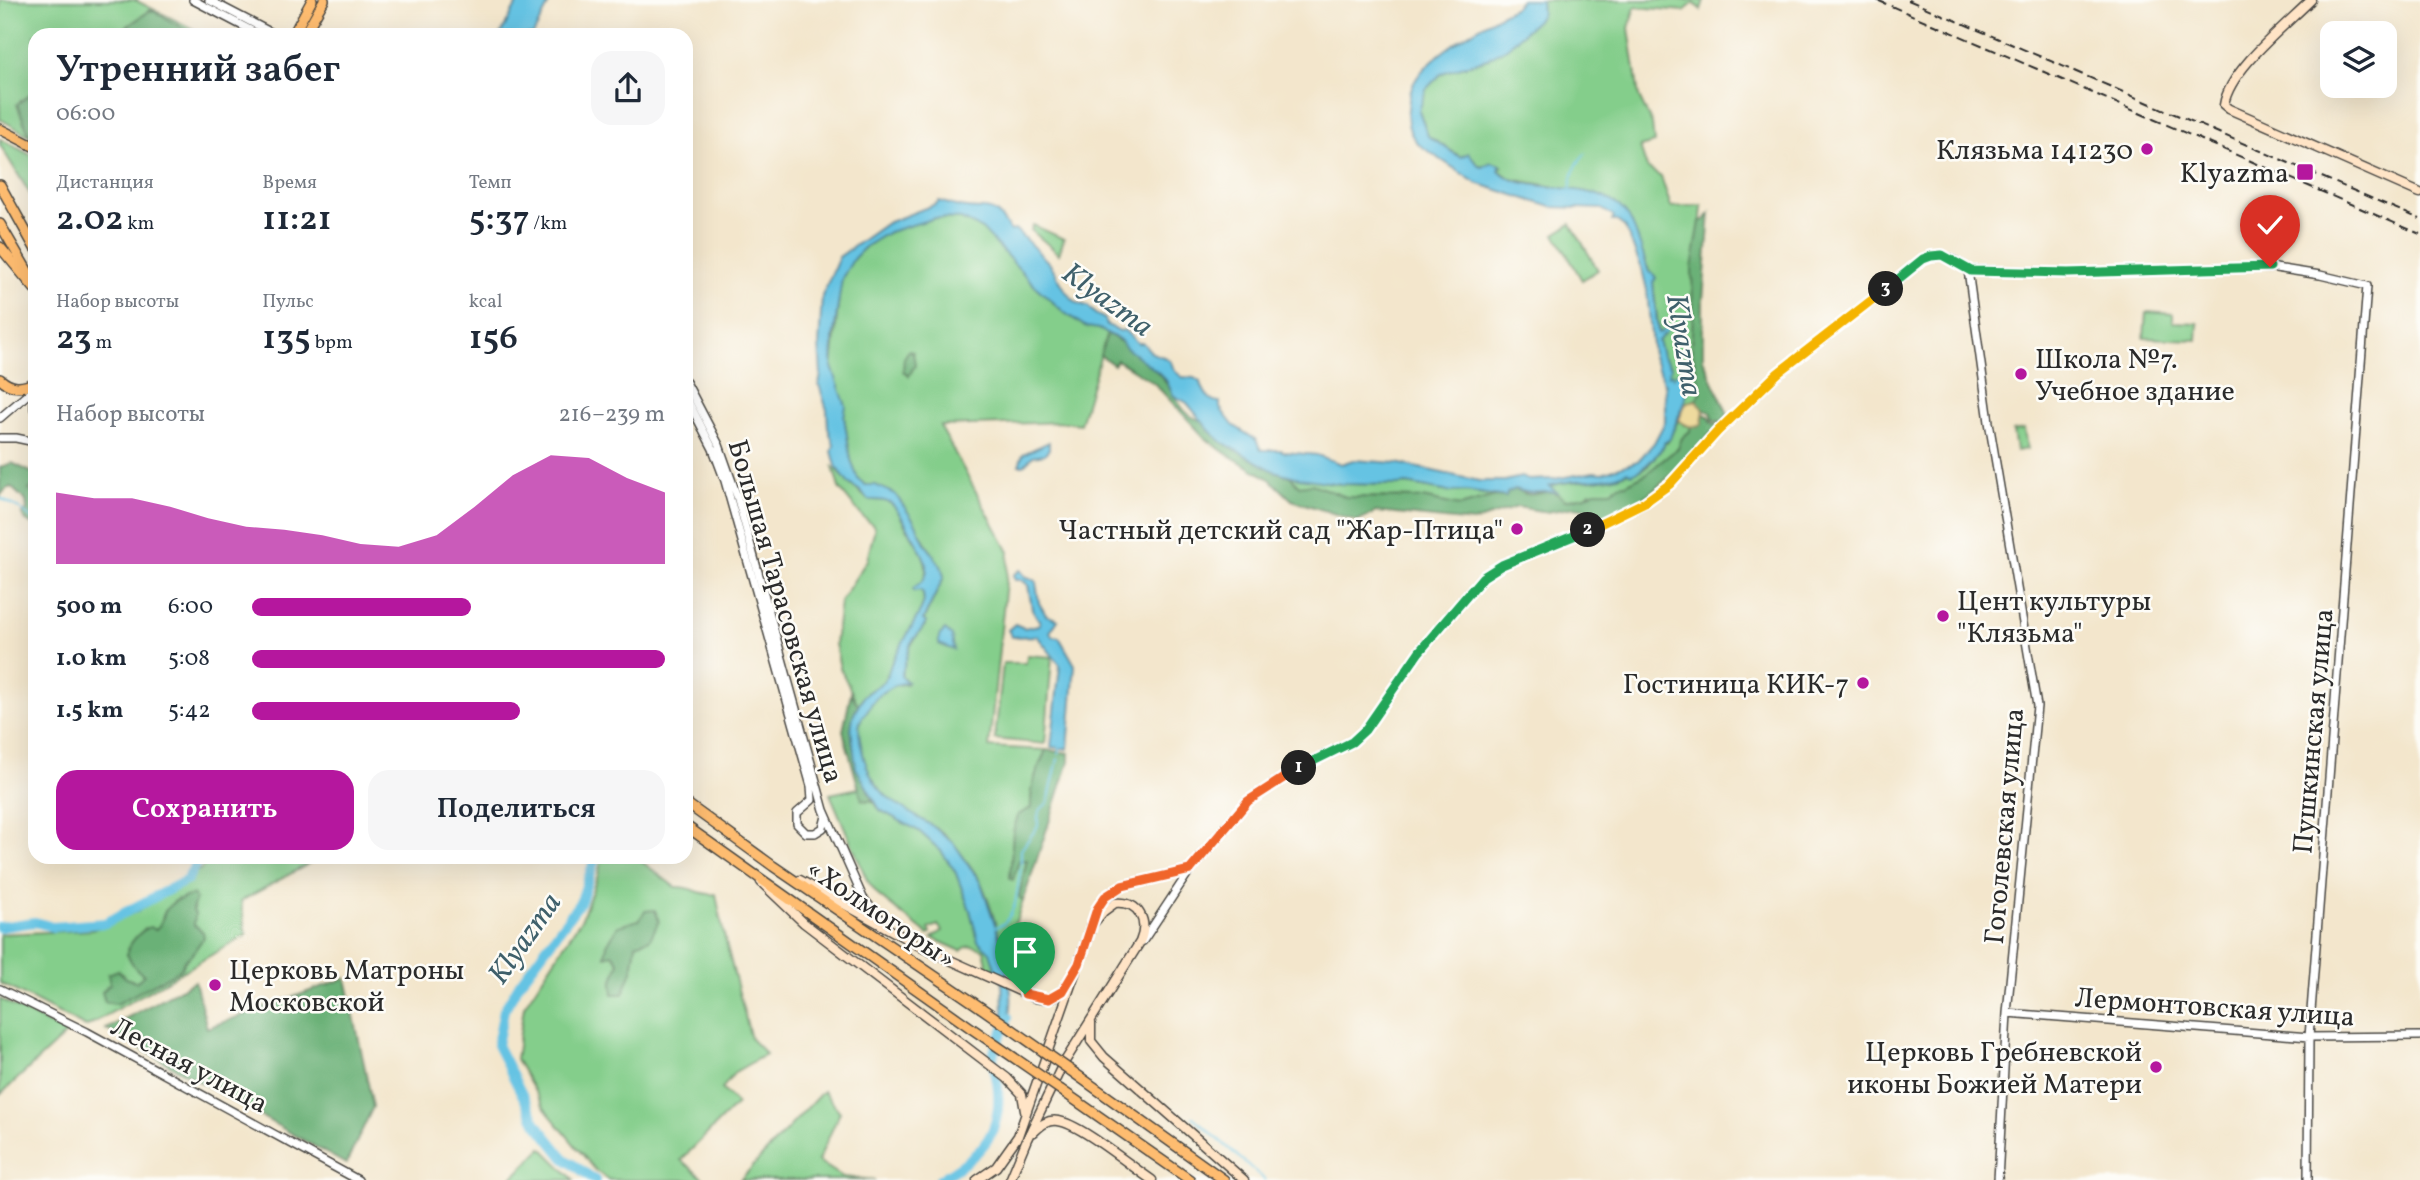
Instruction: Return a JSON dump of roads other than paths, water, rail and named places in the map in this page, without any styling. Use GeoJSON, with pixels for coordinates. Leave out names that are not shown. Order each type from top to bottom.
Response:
{"type":"FeatureCollection","features":[{"type":"Feature","properties":{"kind":"main road"},"geometry":{"type":"LineString","coordinates":[[297,28],[312,0]]}},
{"type":"Feature","properties":{"kind":"main road"},"geometry":{"type":"LineString","coordinates":[[307,28],[324,0]]}},
{"type":"Feature","properties":{"kind":"main road"},"geometry":{"type":"LineString","coordinates":[[2311,0],[2244,67],[2226,94],[2224,105],[2420,193]]}},
{"type":"Feature","properties":{"kind":"main road"},"geometry":{"type":"LineString","coordinates":[[0,129],[28,143]]}},
{"type":"Feature","properties":{"kind":"main road"},"geometry":{"type":"LineString","coordinates":[[0,185],[28,235]]}},
{"type":"Feature","properties":{"kind":"main road"},"geometry":{"type":"LineString","coordinates":[[0,224],[28,274]]}},
{"type":"Feature","properties":{"kind":"main road"},"geometry":{"type":"LineString","coordinates":[[0,247],[28,278]]}},
{"type":"Feature","properties":{"kind":"main road"},"geometry":{"type":"LineString","coordinates":[[0,379],[9,386],[28,384]]}},
{"type":"Feature","properties":{"kind":"main road","name":"«Холмогоры»"},"geometry":{"type":"LineString","coordinates":[[693,808],[1224,1180]]}},
{"type":"Feature","properties":{"kind":"main road","name":"«Холмогоры»"},"geometry":{"type":"LineString","coordinates":[[693,831],[1190,1180]]}},
{"type":"Feature","properties":{"kind":"main road"},"geometry":{"type":"LineString","coordinates":[[773,866],[923,948],[1035,998],[1049,999],[1060,994],[1079,964]]}},
{"type":"Feature","properties":{"kind":"main road"},"geometry":{"type":"LineString","coordinates":[[752,873],[804,923],[1007,1078],[1018,1089],[1024,1101],[1023,1125]]}},
{"type":"Feature","properties":{"kind":"main road"},"geometry":{"type":"LineString","coordinates":[[977,1180],[1005,1157],[1023,1125],[1092,925],[1110,906],[1123,902],[1131,905],[1141,915],[1144,925],[1142,937],[1062,1066],[1010,1180]]}},
{"type":"Feature","properties":{"kind":"main road"},"geometry":{"type":"LineString","coordinates":[[1096,1011],[1089,1033],[1097,1049],[1244,1180]]}},
{"type":"Feature","properties":{"kind":"main road"},"geometry":{"type":"LineString","coordinates":[[1027,1139],[1044,1123],[1055,1120],[1065,1122],[1152,1180]]}},
{"type":"Feature","properties":{"kind":"street"},"geometry":{"type":"LineString","coordinates":[[193,0],[247,28]]}},
{"type":"Feature","properties":{"kind":"street"},"geometry":{"type":"LineString","coordinates":[[209,0],[263,28]]}},
{"type":"Feature","properties":{"kind":"street"},"geometry":{"type":"LineString","coordinates":[[1135,952],[1190,870],[1248,801],[1303,765],[1352,742],[1365,730],[1419,652],[1483,577],[1502,565],[1578,534],[1645,502],[1670,484],[1718,431],[1786,367],[1923,259],[1942,255],[1959,262],[1968,270]]}},
{"type":"Feature","properties":{"kind":"street","name":"Пушкинская улица"},"geometry":{"type":"LineString","coordinates":[[1968,270],[2068,273],[2270,267],[2367,286],[2309,1037],[2308,1180]]}},
{"type":"Feature","properties":{"kind":"street","name":"Гоголевская улица"},"geometry":{"type":"LineString","coordinates":[[1968,270],[1991,435],[2037,706],[2007,1013],[1998,1180]]}},
{"type":"Feature","properties":{"kind":"street"},"geometry":{"type":"LineString","coordinates":[[0,418],[28,394]]}},
{"type":"Feature","properties":{"kind":"street","name":"Большая Тарасовская улица"},"geometry":{"type":"LineString","coordinates":[[693,396],[719,445],[737,496],[825,813],[863,898],[891,930]]}},
{"type":"Feature","properties":{"kind":"street","name":"Большая Тарасовская улица"},"geometry":{"type":"LineString","coordinates":[[693,410],[713,449],[737,520],[811,786],[813,796],[807,804]]}},
{"type":"Feature","properties":{"kind":"street"},"geometry":{"type":"LineString","coordinates":[[0,438],[28,441]]}},
{"type":"Feature","properties":{"kind":"street"},"geometry":{"type":"LineString","coordinates":[[807,804],[817,805],[825,813],[826,823],[818,832],[812,834],[802,831],[797,824],[796,817],[800,808],[807,804]]}},
{"type":"Feature","properties":{"kind":"street"},"geometry":{"type":"LineString","coordinates":[[1092,925],[1105,897],[1122,886],[1190,870]]}},
{"type":"Feature","properties":{"kind":"street","name":"Лесная улица"},"geometry":{"type":"LineString","coordinates":[[0,989],[87,1032],[358,1180]]}},
{"type":"Feature","properties":{"kind":"street","name":"Лермонтовская улица"},"geometry":{"type":"LineString","coordinates":[[2007,1013],[2309,1037],[2420,1036]]}},
{"type":"Feature","properties":{"kind":"water"},"geometry":{"type":"Polygon","coordinates":[[[519,0],[551,0],[537,28],[504,28],[519,0]]]}},
{"type":"Feature","properties":{"kind":"water"},"geometry":{"type":"Polygon","coordinates":[[[1521,0],[1541,0],[1542,13],[1538,19],[1508,47],[1487,59],[1442,73],[1426,89],[1419,111],[1428,136],[1460,157],[1469,153],[1479,166],[1491,162],[1501,165],[1499,170],[1509,178],[1524,183],[1599,195],[1615,203],[1628,216],[1649,272],[1656,278],[1653,283],[1658,333],[1666,330],[1658,341],[1662,356],[1671,367],[1669,375],[1674,376],[1680,371],[1686,388],[1686,397],[1670,439],[1646,466],[1637,472],[1549,486],[1557,492],[1515,489],[1507,493],[1506,497],[1466,491],[1449,492],[1407,484],[1341,484],[1299,478],[1274,471],[1222,442],[1187,403],[1173,395],[1166,380],[1158,372],[1125,347],[1120,340],[1099,329],[1086,327],[1065,313],[1036,287],[982,229],[961,219],[935,218],[889,232],[866,246],[854,258],[842,278],[833,339],[832,367],[846,406],[844,417],[851,460],[858,479],[865,485],[875,485],[895,494],[941,566],[944,577],[923,620],[925,625],[911,643],[901,676],[907,682],[885,691],[872,703],[860,722],[861,746],[867,768],[880,790],[953,842],[981,883],[1003,948],[1009,951],[1004,954],[1011,999],[1007,1027],[1000,1022],[1003,1012],[1002,979],[997,974],[990,952],[978,941],[955,871],[941,851],[919,831],[880,810],[856,768],[851,729],[853,716],[864,695],[887,676],[921,610],[923,593],[920,590],[914,591],[913,588],[923,579],[927,566],[911,532],[894,506],[885,501],[868,500],[862,492],[848,483],[836,466],[827,410],[819,385],[819,346],[822,296],[839,257],[887,223],[939,201],[966,208],[987,209],[998,214],[1010,231],[1016,230],[1044,258],[1053,268],[1068,295],[1105,319],[1107,325],[1124,330],[1152,353],[1166,358],[1182,377],[1194,378],[1200,382],[1209,398],[1220,402],[1220,408],[1233,425],[1256,440],[1261,450],[1317,455],[1341,464],[1353,460],[1396,463],[1479,481],[1505,481],[1521,477],[1529,480],[1554,479],[1602,473],[1638,461],[1654,443],[1665,422],[1665,385],[1653,357],[1647,290],[1642,269],[1625,227],[1612,221],[1614,217],[1602,209],[1551,207],[1476,183],[1418,144],[1409,128],[1407,114],[1410,95],[1419,75],[1442,52],[1515,7],[1521,0]]]}},
{"type":"Feature","properties":{"kind":"water"},"geometry":{"type":"Polygon","coordinates":[[[1049,442],[1049,449],[1045,454],[1033,456],[1024,465],[1019,465],[1023,454],[1049,442]]]}},
{"type":"Feature","properties":{"kind":"water"},"geometry":{"type":"Polygon","coordinates":[[[1020,570],[1025,576],[1036,581],[1039,603],[1046,615],[1058,620],[1050,632],[1052,636],[1059,637],[1075,665],[1068,749],[1051,747],[1060,665],[1037,636],[1012,637],[1008,630],[1015,624],[1024,628],[1038,625],[1040,622],[1032,609],[1028,585],[1022,580],[1015,580],[1013,575],[1020,570]]]}},
{"type":"Feature","properties":{"kind":"water"},"geometry":{"type":"Polygon","coordinates":[[[945,630],[952,636],[954,650],[939,644],[939,636],[945,630]]]}},
{"type":"Feature","properties":{"kind":"waterway"},"geometry":{"type":"LineString","coordinates":[[1570,191],[1574,171],[1585,154]]}},
{"type":"Feature","properties":{"kind":"waterway"},"geometry":{"type":"LineString","coordinates":[[1664,332],[1675,325]]}},
{"type":"Feature","properties":{"kind":"waterway"},"geometry":{"type":"LineString","coordinates":[[0,498],[28,516]]}},
{"type":"Feature","properties":{"kind":"waterway"},"geometry":{"type":"LineString","coordinates":[[1059,754],[1060,748]]}},
{"type":"Feature","properties":{"kind":"waterway"},"geometry":{"type":"LineString","coordinates":[[996,927],[1009,917],[1015,904],[1021,850],[1038,826],[1040,810],[1048,803],[1058,759]]}},
{"type":"Feature","properties":{"kind":"waterway","name":"Klyazma"},"geometry":{"type":"LineString","coordinates":[[0,927],[35,922],[53,927],[105,923],[187,880],[196,864]]}},
{"type":"Feature","properties":{"kind":"waterway","name":"Klyazma"},"geometry":{"type":"LineString","coordinates":[[593,864],[581,901],[520,983],[504,1010],[497,1045],[537,1124],[564,1158],[595,1180]]}},
{"type":"Feature","properties":{"kind":"waterway","name":"Klyazma"},"geometry":{"type":"LineString","coordinates":[[939,1180],[975,1154],[991,1134],[998,1107],[994,1052],[1008,1017]]}},
{"type":"Feature","properties":{"kind":"waterway"},"geometry":{"type":"LineString","coordinates":[[1193,1117],[1265,1180]]}},
{"type":"Feature","properties":{"kind":"railway"},"geometry":{"type":"LineString","coordinates":[[1877,0],[2420,234]]}},
{"type":"Feature","properties":{"kind":"railway"},"geometry":{"type":"LineString","coordinates":[[1908,0],[2420,219]]}},
{"type":"Feature","properties":{"kind":"place","name":"Клязьма 141230"},"geometry":{"type":"Point","coordinates":[2147,149]}},
{"type":"Feature","properties":{"kind":"place","name":"Klyazma"},"geometry":{"type":"Point","coordinates":[2305,172]}},
{"type":"Feature","properties":{"kind":"place","name":"Школа №7. Учебное здание"},"geometry":{"type":"Point","coordinates":[2021,374]}},
{"type":"Feature","properties":{"kind":"place","name":"Частный детский сад \"Жар-Птица\""},"geometry":{"type":"Point","coordinates":[1517,529]}},
{"type":"Feature","properties":{"kind":"place","name":"Цент культуры \"Клязьма\""},"geometry":{"type":"Point","coordinates":[1943,616]}},
{"type":"Feature","properties":{"kind":"place","name":"Гостиница КИК-7"},"geometry":{"type":"Point","coordinates":[1863,683]}},
{"type":"Feature","properties":{"kind":"place","name":"Церковь Матроны Московской"},"geometry":{"type":"Point","coordinates":[215,985]}},
{"type":"Feature","properties":{"kind":"place","name":"Церковь Гребневской иконы Божией Матери"},"geometry":{"type":"Point","coordinates":[2156,1067]}}]}
